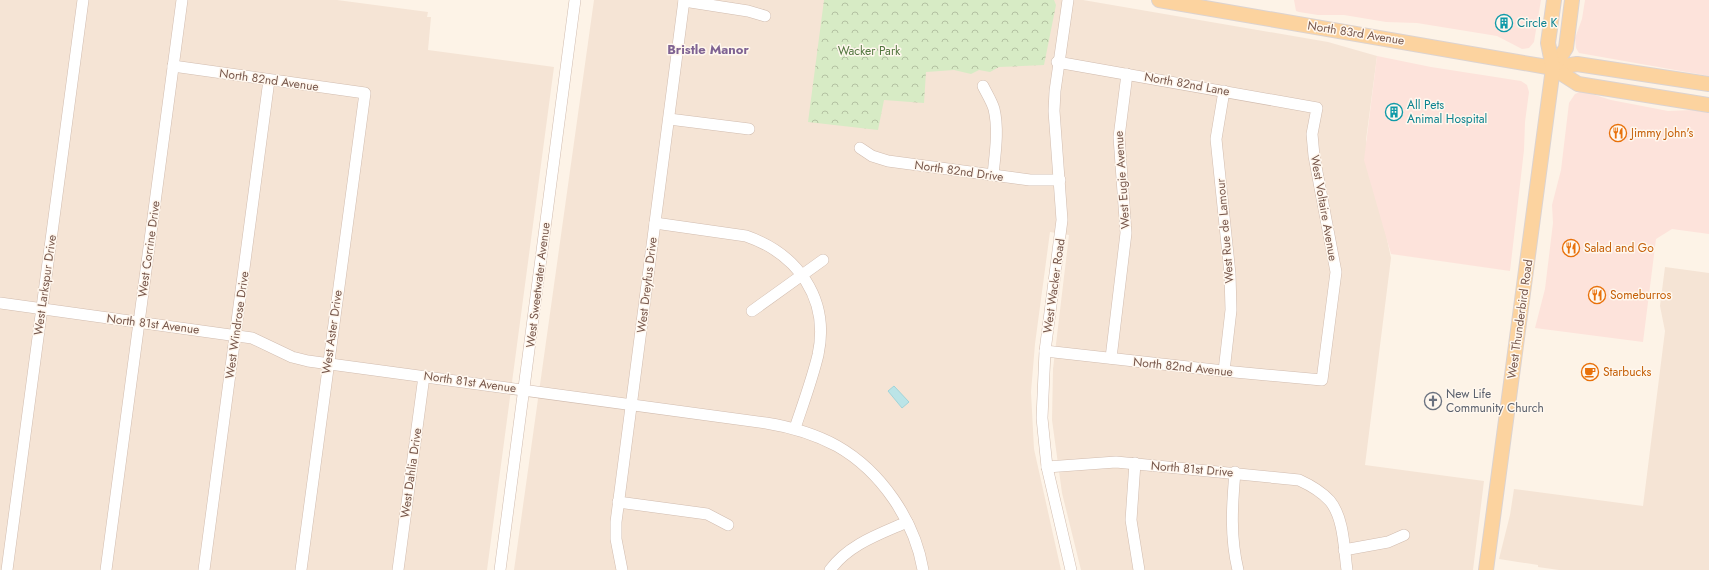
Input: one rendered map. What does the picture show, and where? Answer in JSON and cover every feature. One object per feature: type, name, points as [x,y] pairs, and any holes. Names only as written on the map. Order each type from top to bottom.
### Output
[{"type":"main road","name":"North 83rd Avenue","points":[[1159,0],[1553,68],[1577,64],[1709,84]]},
{"type":"main road","name":"West Thunderbird Road","points":[[1486,570],[1553,68],[1548,43],[1554,0]]},
{"type":"main road","name":"West Thunderbird Road","points":[[1553,68],[1566,48],[1572,0]]},
{"type":"main road","name":"North 83rd Avenue","points":[[1553,68],[1578,84],[1709,105]]},
{"type":"street","name":"West Larkspur Drive","points":[[7,570],[83,0]]},
{"type":"street","name":"West Corrine Drive","points":[[106,570],[182,0]]},
{"type":"street","name":"West Sweetwater Avenue","points":[[500,570],[576,0]]},
{"type":"street","name":"West Wacker Road","points":[[1068,0],[1058,62],[1054,111],[1060,180],[1061,234],[1045,351],[1042,418],[1047,467],[1071,570]]},
{"type":"street","points":[[684,1],[748,11],[765,16]]},
{"type":"street","name":"West Dreyfus Drive","points":[[622,570],[616,539],[618,502],[684,1]]},
{"type":"street","name":"North 82nd Lane","points":[[1058,62],[1317,108]]},
{"type":"street","name":"North 82nd Avenue","points":[[173,66],[365,93]]},
{"type":"street","name":"West Eugie Avenue","points":[[1110,358],[1126,233],[1118,137],[1127,74]]},
{"type":"street","name":"West Windrose Drive","points":[[204,570],[269,80]]},
{"type":"street","points":[[983,86],[995,116],[996,130],[992,175]]},
{"type":"street","name":"West Rue de Lamour","points":[[1224,91],[1216,139],[1230,274],[1231,310],[1224,371]]},
{"type":"street","name":"West Aster Drive","points":[[300,570],[365,93]]},
{"type":"street","name":"West Voltaire Avenue","points":[[1317,108],[1312,134],[1314,156],[1336,272],[1322,380]]},
{"type":"street","points":[[669,119],[748,129]]},
{"type":"street","name":"North 82nd Drive","points":[[860,148],[872,156],[888,161],[1030,180],[1060,180]]},
{"type":"street","points":[[655,223],[746,236],[759,241],[782,255],[803,275],[819,312],[820,340],[818,354],[795,428]]},
{"type":"street","points":[[752,311],[823,260]]},
{"type":"street","name":"North 81st Avenue","points":[[0,303],[252,338],[292,357],[328,364],[766,422],[795,428],[838,447],[865,467],[888,492],[907,522],[920,553],[923,570]]},
{"type":"street","name":"North 82nd Avenue","points":[[1045,351],[1224,371],[1322,380]]},
{"type":"street","name":"West Dahlia Drive","points":[[398,570],[424,376]]},
{"type":"street","name":"North 81st Drive","points":[[1047,467],[1116,462],[1235,472],[1299,480],[1318,489],[1330,501],[1340,522],[1344,550]]},
{"type":"street","points":[[1135,464],[1131,520],[1139,570]]},
{"type":"street","points":[[1235,472],[1231,512],[1233,548],[1238,570]]},
{"type":"street","points":[[618,502],[707,514],[728,525]]},
{"type":"street","points":[[830,570],[837,561],[860,543],[907,522]]},
{"type":"street","points":[[1347,570],[1344,550],[1388,542],[1404,536]]},
{"type":"shaded area","points":[[0,0],[337,0],[428,12],[427,17],[431,17],[428,50],[554,67],[487,570],[0,570]]},
{"type":"shaded area","points":[[594,0],[1083,0],[1328,42],[1377,56],[1366,140],[1391,258],[1365,465],[1484,481],[1473,570],[1081,570],[1062,493],[1052,420],[1053,369],[1069,235],[1050,232],[1035,344],[1031,392],[1034,449],[1061,570],[514,570]]},
{"type":"shaded area","points":[[1294,0],[1541,0],[1534,42],[1529,48],[1522,49],[1497,36],[1417,23],[1386,22],[1344,15],[1318,15],[1299,12],[1296,11]]},
{"type":"shaded area","points":[[1585,0],[1709,0],[1709,76],[1579,53],[1576,48],[1575,38],[1582,19]]},
{"type":"shaded area","points":[[1377,56],[1431,67],[1521,81],[1527,85],[1529,92],[1525,122],[1524,150],[1510,271],[1391,254],[1364,160]]},
{"type":"shaded area","points":[[1582,91],[1611,100],[1668,111],[1693,110],[1709,113],[1709,234],[1672,229],[1656,239],[1643,342],[1535,328],[1545,289],[1553,223],[1552,205],[1561,170],[1569,103],[1575,94]]},
{"type":"shaded area","points":[[1665,267],[1709,273],[1709,570],[1559,570],[1499,559],[1510,515],[1514,489],[1643,506],[1665,331],[1660,306]]},
{"type":"green space","name":"Wacker Park","points":[[824,0],[1054,0],[1056,5],[1044,65],[999,67],[990,72],[979,70],[971,74],[954,70],[926,72],[924,103],[884,100],[878,130],[808,122]]},
{"type":"water","points":[[894,386],[909,402],[902,408],[888,391]]},
{"type":"place","name":"Circle K","points":[[1504,23]]},
{"type":"place","name":"All Pets Animal Hospital","points":[[1394,112]]},
{"type":"place","name":"Jimmy John's","points":[[1618,133]]},
{"type":"place","name":"Salad and Go","points":[[1571,248]]},
{"type":"place","name":"Someburros","points":[[1597,295]]},
{"type":"place","name":"Starbucks","points":[[1590,372]]},
{"type":"place","name":"New Life Community Church","points":[[1433,401]]},
{"type":"district","name":"Bristle Manor","points":[[708,49]]}]
